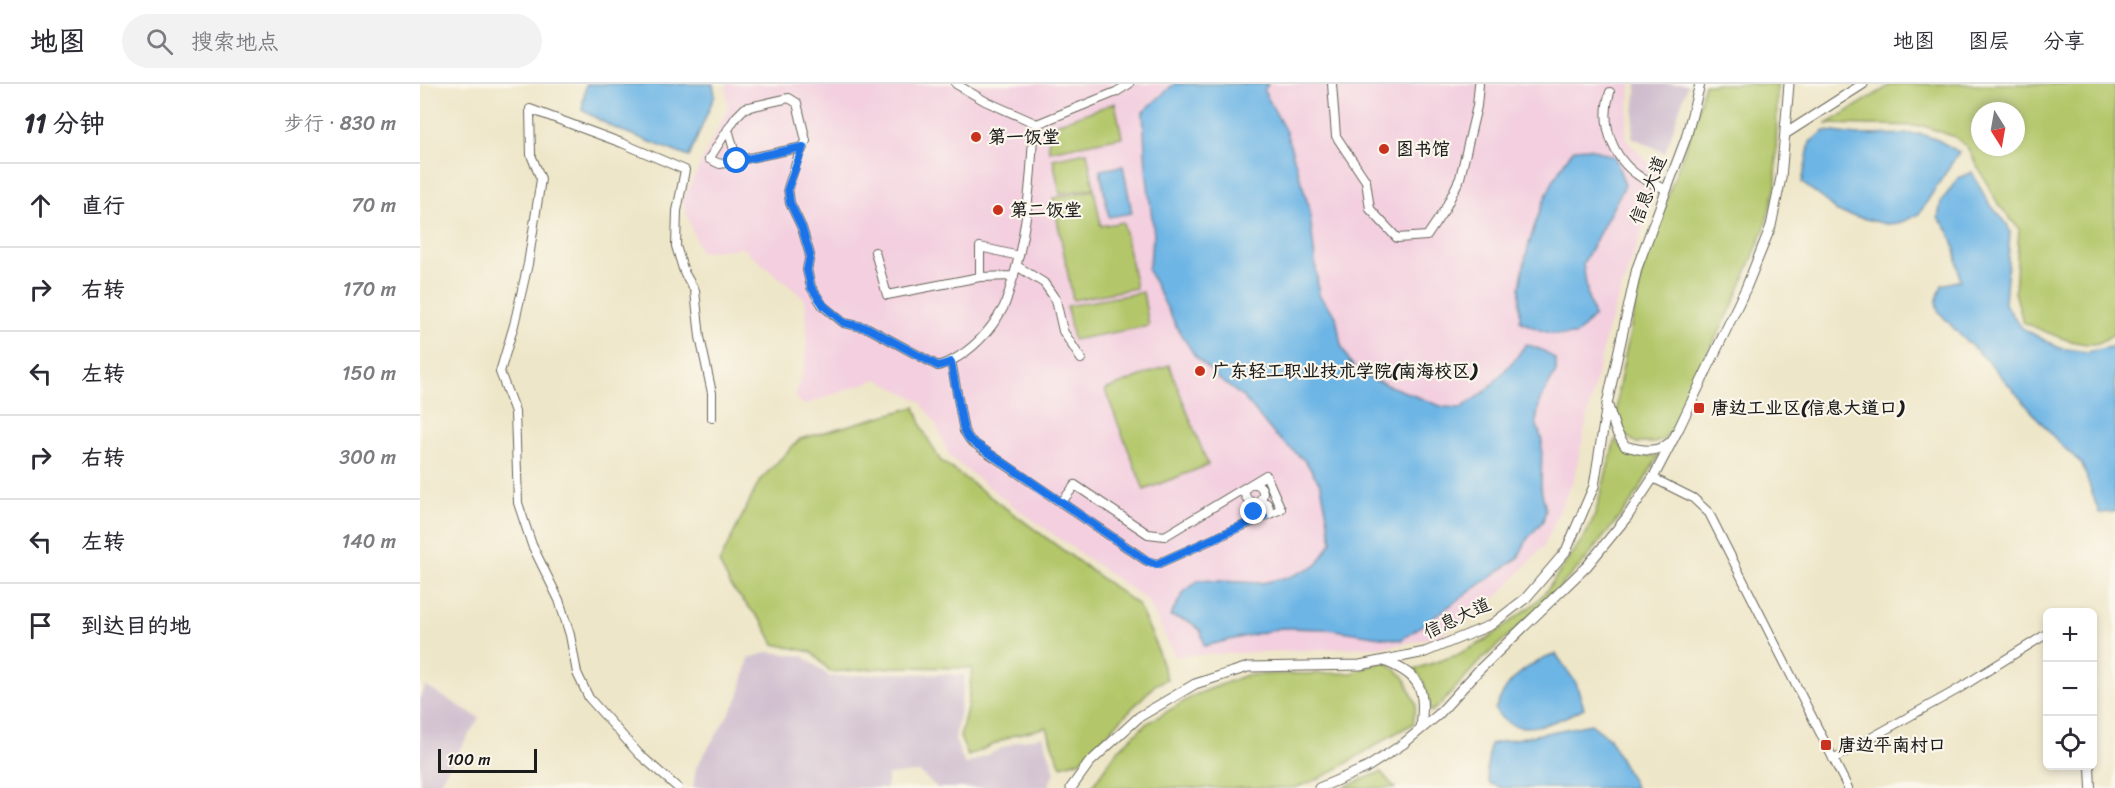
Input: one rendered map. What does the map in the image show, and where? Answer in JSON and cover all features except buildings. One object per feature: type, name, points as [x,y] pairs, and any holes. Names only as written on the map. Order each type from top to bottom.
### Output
[{"type":"main road","name":"信息大道","points":[[1071,788],[1089,763],[1139,717],[1195,684],[1248,667],[1360,665],[1425,652],[1491,625],[1527,598],[1566,551],[1594,486],[1607,404],[1637,268],[1686,138],[1700,84]]},
{"type":"main road","points":[[1319,788],[1366,768],[1403,744],[1438,715],[1479,670],[1587,566],[1627,517],[1653,478],[1673,439],[1746,288],[1771,226],[1781,178],[1789,84]]},
{"type":"main road","points":[[1785,134],[1863,84]]},
{"type":"main road","points":[[1607,404],[1616,431],[1625,446],[1643,450],[1662,449],[1673,439]]},
{"type":"main road","points":[[1383,660],[1414,677],[1424,702],[1421,729]]},
{"type":"street","points":[[956,84],[985,101],[1037,124],[1116,92],[1129,84]]},
{"type":"street","points":[[1332,84],[1336,136],[1366,181],[1370,209],[1397,238],[1427,236],[1445,209],[1460,178],[1478,106],[1479,84]]},
{"type":"street","points":[[1610,92],[1606,105],[1609,135],[1617,155],[1638,176],[1665,189]]},
{"type":"street","points":[[803,147],[720,164],[709,159],[745,108],[789,98],[797,103],[806,141],[788,188],[790,203],[802,228],[810,255],[807,270],[811,287],[824,306],[844,323],[868,328],[938,366],[951,362],[964,354],[1003,309],[1019,256],[1028,199],[1033,134],[1037,124]]},
{"type":"street","points":[[678,788],[639,754],[589,698],[577,673],[570,635],[560,600],[532,545],[518,502],[515,412],[500,372],[528,264],[541,179],[531,155],[530,109],[622,142],[686,170],[677,211],[676,246],[684,272],[695,291],[700,337],[712,393],[712,418]]},
{"type":"street","points":[[728,129],[737,161]]},
{"type":"street","points":[[980,277],[980,247],[1019,256]]},
{"type":"street","points":[[875,252],[887,295],[980,277],[1014,276]]},
{"type":"street","points":[[1017,266],[1044,283],[1056,300],[1063,332],[1081,359]]},
{"type":"street","points":[[951,362],[964,431],[970,440],[1061,503],[1147,561],[1157,564],[1281,508],[1266,475],[1165,536],[1148,534],[1075,485],[1061,503]]},
{"type":"street","points":[[1653,478],[1693,498],[1709,513],[1848,788]]},
{"type":"street","points":[[1250,485],[1259,486],[1263,491],[1262,497],[1254,505],[1254,512],[1257,516],[1264,516]]},
{"type":"street","points":[[1250,485],[1246,489],[1245,497],[1249,501],[1258,501]]},
{"type":"street","points":[[1833,759],[1955,691],[2043,636]]},
{"type":"street","points":[[2090,770],[2091,788]]},
{"type":"shaded area","name":"广东轻工职业技术学院(南海校区)","points":[[726,84],[1631,84],[1625,138],[1661,176],[1606,334],[1574,478],[1544,546],[1497,597],[1439,636],[1392,646],[1175,656],[1148,601],[1012,505],[949,456],[937,426],[920,401],[877,379],[804,405],[795,397],[805,364],[807,328],[805,299],[743,248],[700,252],[682,201],[728,108]]},
{"type":"shaded area","points":[[1637,84],[1688,84],[1665,153],[1632,137]]},
{"type":"shaded area","points":[[769,652],[803,656],[830,677],[895,673],[965,675],[955,740],[965,765],[1016,742],[1043,736],[1055,772],[1047,788],[938,788],[919,772],[888,775],[886,788],[693,788],[696,768],[739,697],[749,658]]},
{"type":"shaded area","points":[[426,686],[479,718],[436,788],[420,788],[420,696]]},
{"type":"green space","points":[[1704,84],[1777,84],[1776,186],[1764,230],[1733,305],[1701,366],[1674,427],[1663,440],[1654,443],[1636,443],[1623,434],[1617,418],[1618,391],[1645,257],[1698,111]]},
{"type":"green space","points":[[1892,84],[2115,84],[2115,333],[2098,343],[2081,343],[2023,322],[2015,292],[2019,229],[1998,204],[1972,156],[2025,156],[2025,102],[1971,102],[1971,154],[1967,147],[1955,137],[1924,126],[1827,124]]},
{"type":"green space","points":[[1115,103],[1122,137],[1049,151],[1050,132],[1058,123]]},
{"type":"green space","points":[[1087,152],[1094,188],[1060,194],[1053,159]]},
{"type":"green space","points":[[1094,190],[1101,226],[1123,222],[1136,288],[1073,300],[1053,198]]},
{"type":"green space","points":[[1143,292],[1149,326],[1073,340],[1067,306]]},
{"type":"green space","points":[[1169,365],[1208,465],[1144,490],[1105,390]]},
{"type":"green space","points":[[915,407],[923,430],[940,460],[1138,605],[1153,637],[1167,679],[1155,685],[1081,760],[1061,766],[1047,727],[1014,735],[968,756],[960,737],[968,704],[972,668],[896,667],[831,672],[811,652],[774,644],[763,623],[732,588],[719,563],[760,480],[800,439]]},
{"type":"green space","points":[[1615,440],[1624,449],[1635,454],[1659,455],[1633,500],[1582,564],[1539,608],[1476,665],[1431,712],[1424,683],[1415,669],[1457,655],[1486,640],[1535,603],[1547,590],[1586,534],[1595,515]]},
{"type":"green space","points":[[1385,661],[1404,677],[1416,704],[1413,724],[1310,782],[1294,788],[1091,788],[1117,751],[1146,724],[1195,695],[1246,675],[1352,673]]},
{"type":"green space","points":[[1381,772],[1395,788],[1342,788]]},
{"type":"water","points":[[586,84],[713,84],[715,95],[689,157],[612,127],[582,110]]},
{"type":"water","points":[[1174,84],[1268,84],[1264,91],[1286,132],[1309,207],[1319,295],[1336,316],[1341,345],[1350,362],[1362,375],[1443,407],[1461,408],[1487,390],[1526,344],[1544,351],[1556,360],[1556,372],[1540,400],[1536,422],[1542,440],[1541,489],[1546,510],[1543,521],[1528,538],[1518,558],[1401,640],[1328,629],[1281,628],[1204,646],[1201,631],[1190,622],[1170,616],[1184,592],[1199,580],[1262,583],[1292,576],[1317,565],[1332,541],[1321,485],[1306,462],[1274,434],[1244,398],[1219,379],[1195,356],[1176,326],[1148,270],[1154,234],[1146,169],[1143,112]]},
{"type":"water","points":[[1825,131],[1857,135],[1921,134],[1938,140],[1959,152],[1919,214],[1900,223],[1886,224],[1837,212],[1802,183],[1810,142]]},
{"type":"water","points":[[1589,148],[1615,157],[1625,185],[1583,264],[1588,297],[1594,316],[1576,335],[1553,334],[1520,321],[1523,271],[1532,233],[1555,179],[1574,149]]},
{"type":"water","points":[[1123,166],[1132,213],[1109,217],[1100,170]]},
{"type":"water","points":[[1972,172],[1988,202],[2007,224],[2010,232],[2005,304],[2022,328],[2059,348],[2087,352],[2115,346],[2115,512],[2099,513],[2082,464],[2058,442],[1988,361],[1938,311],[1936,302],[1942,285],[1960,280],[1952,239],[1938,218],[1941,202],[1958,178]]},
{"type":"water","points":[[1556,654],[1576,683],[1584,708],[1550,723],[1537,726],[1513,725],[1503,719],[1495,709],[1512,681],[1527,668]]},
{"type":"water","points":[[1591,724],[1609,738],[1636,788],[1503,788],[1489,783],[1487,770],[1490,744]]},
{"type":"place","name":"第一饭堂","points":[[976,137]]},
{"type":"place","name":"图书馆","points":[[1384,149]]},
{"type":"place","name":"第二饭堂","points":[[998,210]]},
{"type":"place","name":"广东轻工职业技术学院(南海校区)","points":[[1200,371]]},
{"type":"place","name":"唐边工业区(信息大道口)","points":[[1699,408]]},
{"type":"place","name":"唐边平南村口","points":[[1826,745]]},
{"type":"route","points":[[737,161],[803,147],[788,188],[790,203],[802,228],[810,255],[807,270],[811,287],[824,306],[844,323],[868,328],[938,366],[951,362],[964,431],[970,440],[1147,561],[1157,564],[1264,516],[1257,516],[1254,512]]}]
